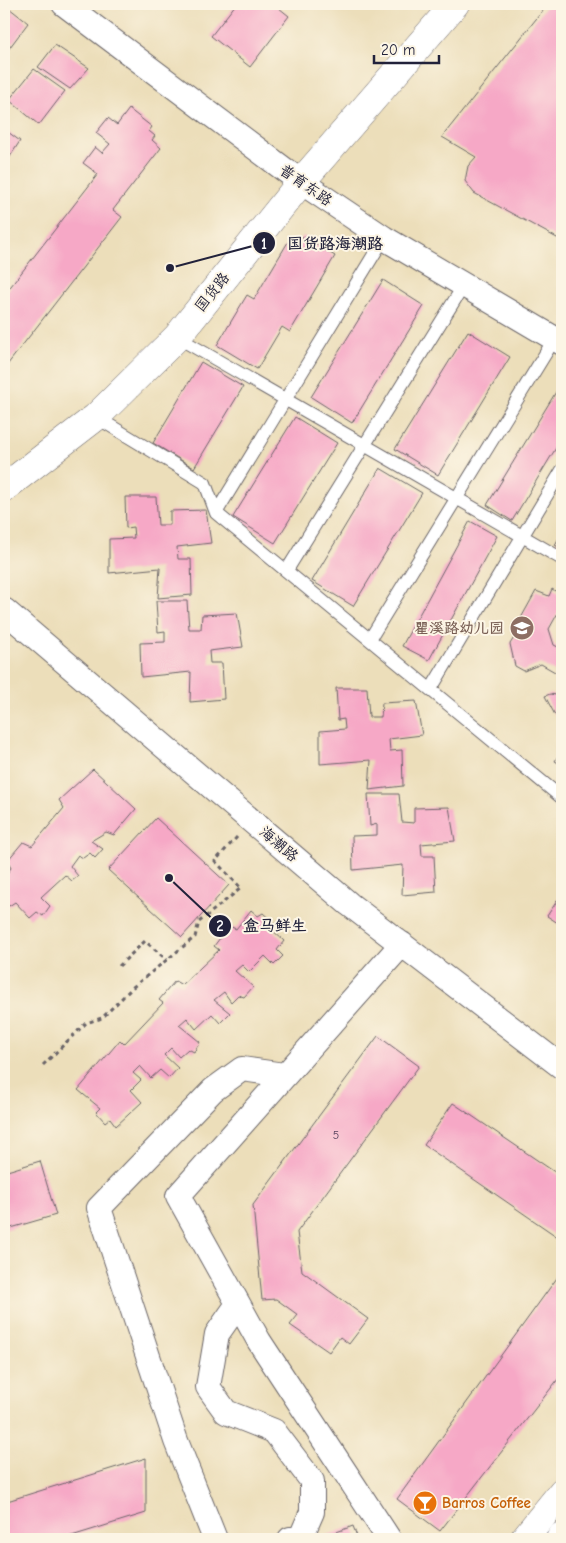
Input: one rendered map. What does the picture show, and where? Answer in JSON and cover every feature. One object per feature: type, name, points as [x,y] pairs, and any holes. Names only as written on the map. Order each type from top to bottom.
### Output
[{"type":"main road","name":"国货路","points":[[4,488],[96,417],[176,337],[301,182],[456,4]]},
{"type":"main road","points":[[524,1539],[562,1492]]},
{"type":"street","name":"普育东路","points":[[64,4],[301,182],[384,238],[558,341]]},
{"type":"street","name":"海潮路","points":[[4,610],[349,904],[562,1067]]},
{"type":"street","points":[[389,1539],[259,1342],[178,1196],[402,944]]},
{"type":"street","points":[[215,1539],[176,1441],[99,1208],[213,1090],[242,1069],[284,1075]]},
{"type":"street","points":[[238,1304],[217,1334],[208,1387],[226,1412],[274,1431],[312,1481],[312,1512],[301,1537],[290,1539]]},
{"type":"lane","points":[[216,513],[384,238]]},
{"type":"lane","points":[[287,570],[464,285]]},
{"type":"lane","points":[[176,337],[562,559]]},
{"type":"lane","points":[[370,639],[456,498],[558,341]]},
{"type":"lane","points":[[96,417],[205,483],[216,513],[562,798]]},
{"type":"lane","points":[[431,689],[562,470]]},
{"type":"path","points":[[43,1065],[86,1023],[102,1018],[133,988],[195,937],[199,922],[240,888],[215,862],[251,820]]},
{"type":"path","points":[[119,966],[145,941],[167,960]]},
{"type":"building","points":[[4,4],[28,23],[4,55]]},
{"type":"building","points":[[236,4],[274,4],[289,16],[250,67],[211,36]]},
{"type":"building","points":[[548,4],[562,4],[562,236],[557,238],[474,193],[465,181],[468,166],[476,157],[442,137]]},
{"type":"building","points":[[55,45],[89,68],[70,89],[38,67]]},
{"type":"building","points":[[34,69],[65,91],[39,125],[9,100]]},
{"type":"building","points":[[129,109],[152,127],[149,131],[155,136],[152,140],[161,148],[113,210],[122,217],[4,369],[4,295],[98,174],[83,163],[95,147],[102,153],[110,144],[96,133],[108,118],[117,125]]},
{"type":"building","points":[[4,129],[20,141],[4,166]]},
{"type":"building","points":[[303,236],[335,256],[290,332],[282,327],[257,369],[217,345],[247,295],[254,299],[288,242],[296,247]]},
{"type":"building","points":[[383,280],[424,306],[352,423],[311,397]]},
{"type":"building","points":[[468,331],[510,357],[438,475],[395,449]]},
{"type":"building","points":[[201,362],[243,387],[194,468],[153,443]]},
{"type":"building","points":[[562,382],[562,438],[512,521],[487,505]]},
{"type":"building","points":[[295,417],[337,443],[275,543],[233,517]]},
{"type":"building","points":[[380,468],[422,493],[353,606],[312,581]]},
{"type":"building","points":[[125,497],[156,497],[158,525],[170,525],[170,511],[206,510],[211,543],[177,547],[178,559],[191,559],[192,595],[158,598],[160,568],[109,573],[109,539],[134,538],[133,527],[126,528]]},
{"type":"building","points":[[470,521],[497,536],[429,660],[402,646]]},
{"type":"building","points":[[562,532],[562,549],[555,545]]},
{"type":"building","points":[[552,589],[562,595],[562,614],[559,611],[549,629],[554,645],[562,649],[562,676],[541,664],[524,671],[515,666],[510,644],[519,630],[516,627],[536,591],[549,596]]},
{"type":"building","points":[[156,601],[187,601],[189,629],[201,629],[202,615],[237,613],[243,647],[209,651],[210,663],[222,663],[224,699],[190,702],[191,672],[141,677],[140,643],[165,642],[165,631],[158,632]]},
{"type":"building","points":[[336,688],[367,688],[369,717],[381,717],[382,703],[416,701],[422,735],[389,739],[390,751],[402,750],[403,786],[369,790],[371,760],[320,764],[320,731],[345,729],[344,719],[338,720]]},
{"type":"building","points":[[550,694],[562,696],[562,719],[555,715],[545,696]]},
{"type":"building","points":[[562,749],[562,765],[555,761]]},
{"type":"building","points":[[93,769],[136,809],[114,835],[106,832],[91,841],[103,849],[95,858],[90,853],[83,858],[78,855],[70,866],[78,876],[72,881],[65,875],[41,897],[50,906],[43,916],[37,912],[30,918],[15,902],[9,906],[4,901],[4,877],[11,868],[7,861],[23,842],[32,846],[64,808],[59,800]]},
{"type":"building","points":[[368,794],[399,794],[402,822],[414,823],[414,808],[449,807],[455,841],[421,844],[422,856],[434,856],[436,892],[402,895],[403,865],[353,870],[352,836],[377,835],[377,824],[370,826]]},
{"type":"building","points":[[156,818],[229,885],[182,937],[108,870]]},
{"type":"building","points":[[559,898],[562,900],[562,941],[559,934],[561,925],[547,916]]},
{"type":"building","points":[[251,910],[258,916],[263,913],[274,923],[270,928],[284,941],[277,950],[283,956],[274,965],[265,956],[249,972],[242,965],[235,971],[253,987],[244,997],[238,995],[231,1002],[224,992],[214,1000],[230,1013],[220,1023],[212,1014],[196,1029],[187,1018],[179,1025],[200,1042],[194,1052],[188,1049],[179,1057],[171,1048],[164,1055],[178,1068],[169,1078],[160,1070],[151,1078],[140,1066],[133,1073],[141,1080],[131,1090],[142,1102],[116,1126],[110,1118],[105,1122],[96,1112],[100,1108],[78,1090],[120,1040],[124,1044],[163,1003],[159,1000],[175,981],[182,985],[219,950],[214,946],[229,926],[236,929]]},
{"type":"building","points":[[378,1036],[419,1066],[297,1232],[302,1271],[368,1319],[349,1344],[340,1337],[329,1352],[290,1325],[298,1315],[276,1299],[262,1300],[253,1205]]},
{"type":"building","points":[[453,1103],[562,1177],[562,1240],[424,1145]]},
{"type":"building","points":[[40,1161],[56,1215],[4,1230],[4,1172]]},
{"type":"building","points":[[562,1271],[562,1374],[440,1531],[397,1499]]},
{"type":"building","points":[[146,1458],[146,1513],[62,1539],[4,1539],[4,1502]]},
{"type":"building","points":[[353,1526],[358,1539],[317,1539]]},
{"type":"place","name":"国货路海潮路","points":[[170,268]]},
{"type":"place","name":"瞿溪路幼儿园","points":[[522,628]]},
{"type":"place","name":"盒马鲜生","points":[[169,878]]},
{"type":"place","name":"Barros Coffee","points":[[425,1503]]}]
